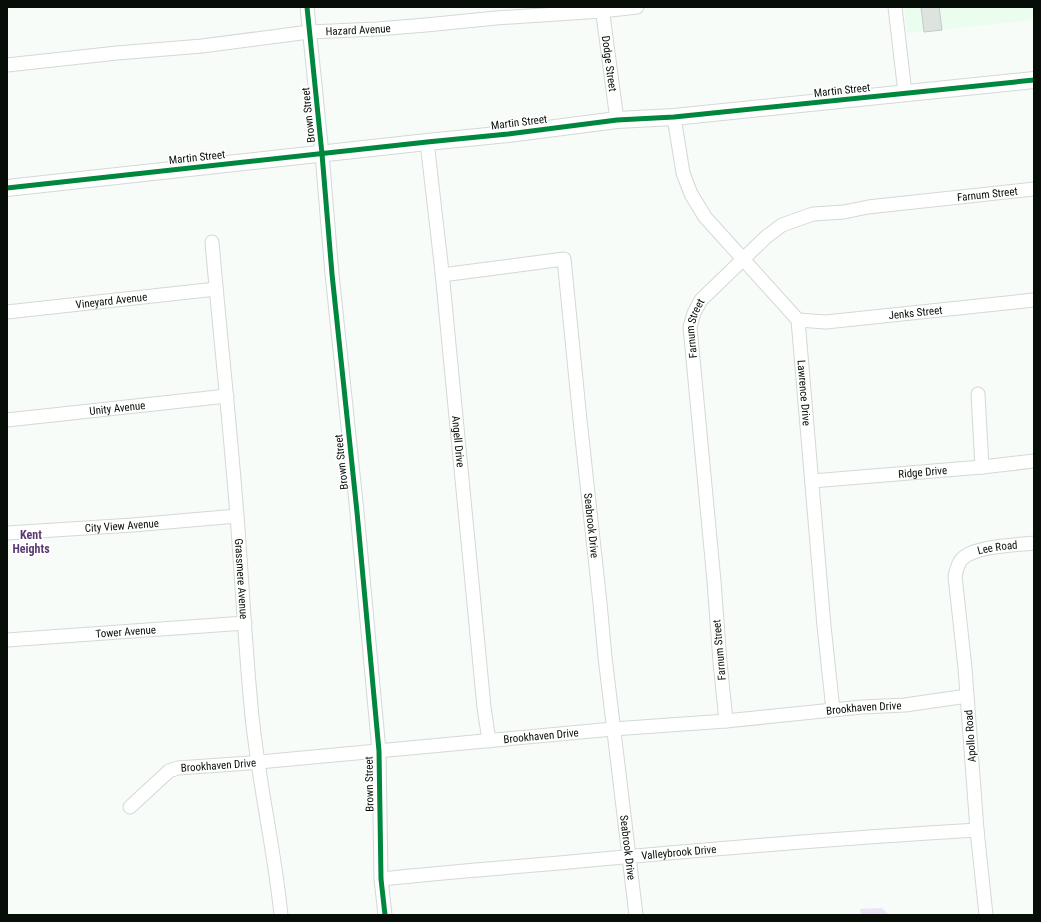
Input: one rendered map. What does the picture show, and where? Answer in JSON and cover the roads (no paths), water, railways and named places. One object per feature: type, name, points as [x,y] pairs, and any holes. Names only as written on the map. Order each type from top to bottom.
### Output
[{"type":"street","name":"Brown Street","points":[[307,7],[379,751],[381,879],[384,915]]},
{"type":"street","name":"Hazard Avenue","points":[[7,65],[117,53],[202,46],[309,32],[377,29],[637,7]]},
{"type":"street","points":[[895,7],[906,93]]},
{"type":"street","name":"Dodge Street","points":[[602,9],[617,120]]},
{"type":"street","name":"Martin Street","points":[[7,188],[508,134],[617,120],[674,117],[1034,80]]},
{"type":"street","points":[[674,117],[683,173],[691,194],[705,217],[798,320]]},
{"type":"street","name":"Angell Drive","points":[[427,142],[442,275],[484,707],[489,741]]},
{"type":"street","name":"Farnum Street","points":[[726,721],[690,328],[694,313],[701,300],[744,260],[766,237],[782,225],[813,214],[844,212],[1034,189]]},
{"type":"street","name":"Grassmere Avenue","points":[[212,242],[227,396],[251,707],[281,915]]},
{"type":"street","name":"Seabrook Drive","points":[[442,275],[564,259],[579,412],[600,596],[605,657],[636,915]]},
{"type":"street","name":"Vineyard Avenue","points":[[7,312],[216,289]]},
{"type":"street","name":"Jenks Street","points":[[798,320],[826,322],[1034,300]]},
{"type":"street","name":"Lawrence Drive","points":[[798,320],[824,626],[833,710]]},
{"type":"street","points":[[978,394],[982,466]]},
{"type":"street","name":"Unity Avenue","points":[[7,420],[227,396]]},
{"type":"street","name":"Ridge Drive","points":[[812,481],[1034,461]]},
{"type":"street","name":"City View Avenue","points":[[7,533],[133,525],[237,516]]},
{"type":"street","name":"Lee Road","points":[[962,559],[985,549],[1034,543]]},
{"type":"street","name":"Apollo Road","points":[[962,559],[958,564],[955,576],[965,668],[977,830],[986,915]]},
{"type":"street","name":"Tower Avenue","points":[[7,640],[245,623]]},
{"type":"street","name":"Brookhaven Drive","points":[[130,807],[169,771],[178,768],[613,729],[726,721],[905,704],[967,696]]},
{"type":"street","name":"Valleybrook Drive","points":[[381,879],[628,856],[890,835],[977,830]]},
{"type":"district","name":"Kent Heights","points":[[31,542]]}]
